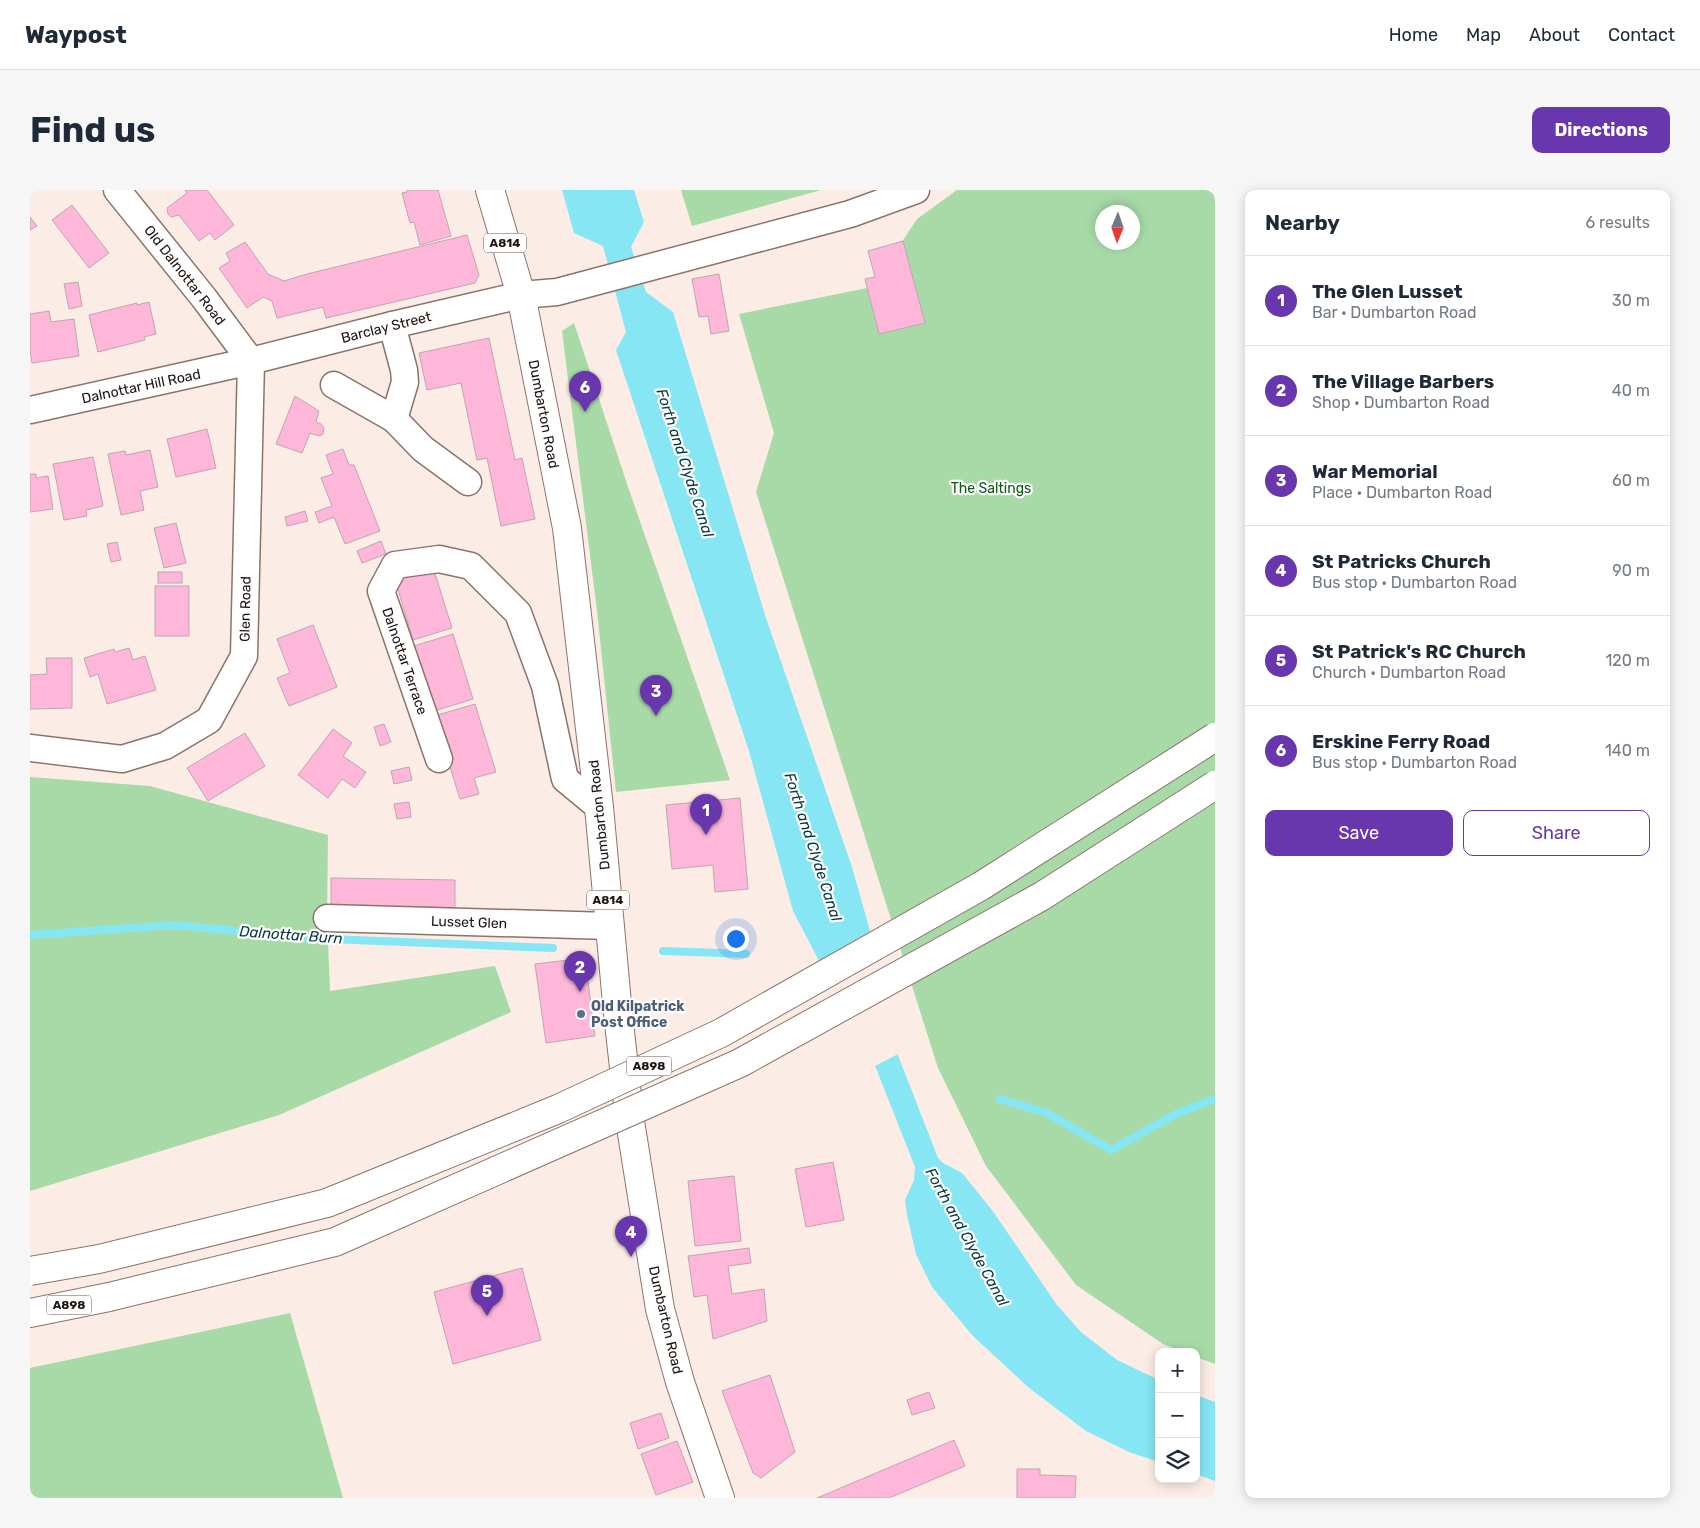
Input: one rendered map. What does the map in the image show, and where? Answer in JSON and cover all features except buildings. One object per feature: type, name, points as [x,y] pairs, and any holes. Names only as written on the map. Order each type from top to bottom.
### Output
[{"type":"main road","name":"Dumbarton Road","points":[[490,190],[521,295],[567,528],[600,807],[630,1122],[660,1309],[680,1382],[720,1498]]},
{"type":"main road","name":"A898","points":[[30,1272],[98,1259],[327,1203],[558,1109],[721,1033],[981,886],[1215,737]]},
{"type":"main road","name":"A898","points":[[30,1313],[109,1297],[335,1242],[740,1063],[1042,896],[1215,785]]},
{"type":"street","name":"Old Dalnottar Road","points":[[117,190],[204,298],[251,361]]},
{"type":"street","name":"Barclay Street","points":[[251,361],[521,295],[562,291],[850,214],[916,190]]},
{"type":"street","points":[[392,325],[404,370],[405,382],[394,419]]},
{"type":"street","name":"Dalnottar Hill Road","points":[[30,410],[251,361]]},
{"type":"street","name":"Glen Road","points":[[30,748],[122,759],[164,746],[209,720],[244,656],[251,361]]},
{"type":"street","points":[[334,384],[394,419],[423,449],[468,482]]},
{"type":"street","name":"Dalnottar Terrace","points":[[439,759],[381,591],[395,565],[439,559],[471,566],[518,614],[545,686],[564,779],[600,807]]},
{"type":"street","name":"Lusset Glen","points":[[327,918],[610,926]]},
{"type":"green space","points":[[681,190],[821,190],[692,226]]},
{"type":"green space","name":"The Saltings","points":[[957,190],[1215,190],[1215,1364],[1200,1358],[1200,1348],[1173,1348],[1163,1344],[1076,1285],[986,1166],[938,1068],[756,492],[774,433],[739,314],[872,287],[917,219]]},
{"type":"green space","points":[[574,323],[628,487],[730,780],[616,792],[597,611],[562,331]]},
{"type":"green space","points":[[30,777],[150,786],[328,835],[327,918],[330,991],[495,966],[511,1012],[279,1115],[30,1191]]},
{"type":"green space","points":[[290,1313],[343,1498],[30,1498],[30,1368]]},
{"type":"water","name":"Forth and Clyde Canal","points":[[562,190],[634,190],[644,222],[631,247],[646,292],[673,312],[766,618],[852,867],[887,991],[883,1017],[938,1158],[943,1163],[962,1173],[992,1210],[1057,1305],[1081,1332],[1117,1360],[1155,1378],[1155,1461],[1129,1452],[1086,1431],[1028,1387],[973,1336],[932,1287],[916,1254],[905,1200],[914,1180],[915,1167],[861,1030],[849,1018],[793,911],[749,751],[616,350],[626,332],[603,246],[574,233]]},
{"type":"water","points":[[1200,1396],[1215,1402],[1215,1481],[1200,1475]]},
{"type":"pier","points":[[874,935],[890,990],[886,1016],[900,1053],[873,1067],[859,1031],[846,1019],[817,963]]},
{"type":"waterway","name":"Dalnottar Burn","points":[[30,935],[175,925],[304,938],[553,948]]},
{"type":"waterway","name":"Dalnottar Burn","points":[[663,951],[746,954]]},
{"type":"waterway","name":"Dalnottar Burn","points":[[1000,1099],[1047,1113],[1111,1150],[1178,1113],[1215,1099]]},
{"type":"place","name":"Erskine Ferry Road","points":[[585,412]]},
{"type":"place","name":"War Memorial","points":[[656,716]]},
{"type":"place","name":"The Glen Lusset","points":[[706,835]]},
{"type":"place","name":"The Village Barbers","points":[[580,992]]},
{"type":"place","name":"Old Kilpatrick Post Office","points":[[581,1014]]},
{"type":"place","name":"St Patricks Church","points":[[631,1257]]},
{"type":"place","name":"St Patrick's RC Church","points":[[487,1316]]}]
